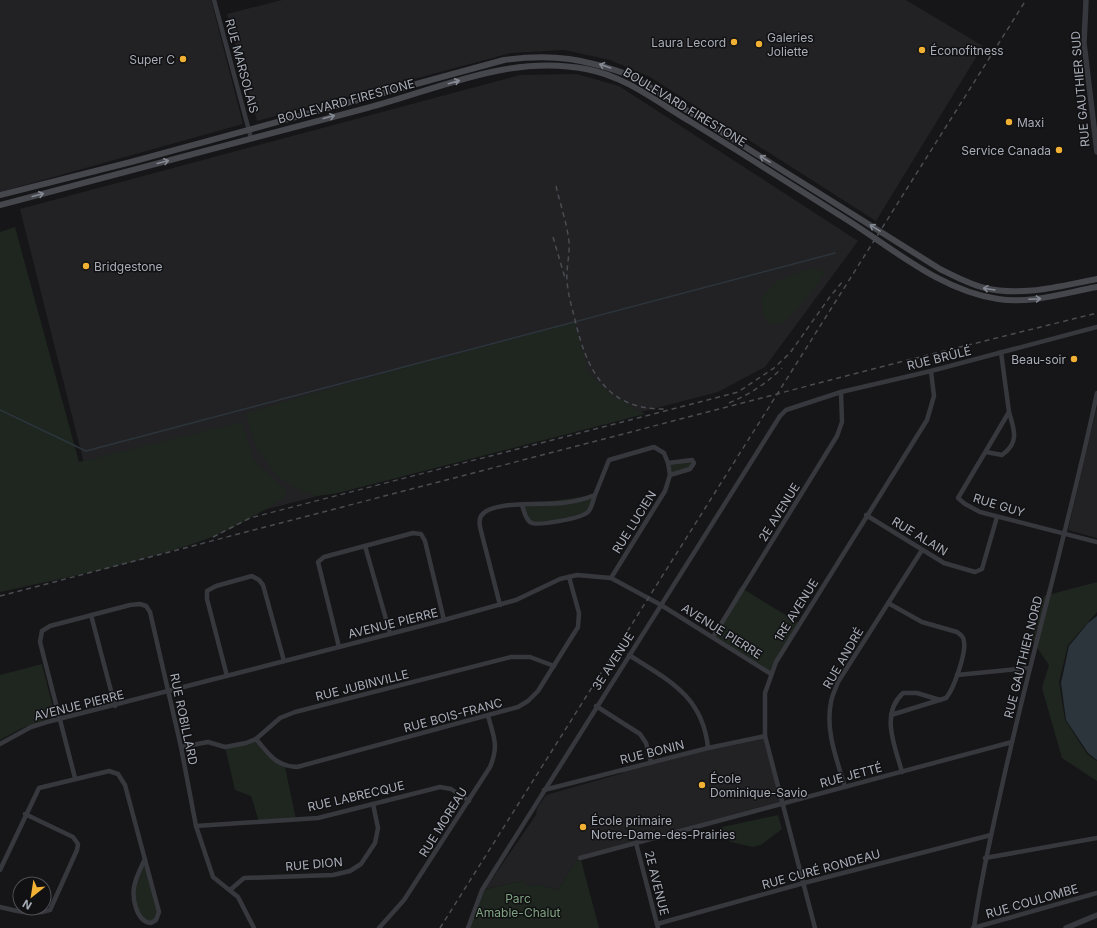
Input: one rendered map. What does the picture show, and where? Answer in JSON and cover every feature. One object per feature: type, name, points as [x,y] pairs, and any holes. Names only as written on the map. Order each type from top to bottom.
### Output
[{"type":"main road","name":"BOULEVARD FIRESTONE","points":[[0,195],[249,130],[504,60],[529,57],[557,58],[594,63],[632,76],[940,269],[962,281],[985,288],[1035,291],[1097,279]]},
{"type":"main road","name":"BOULEVARD FIRESTONE","points":[[0,205],[386,103],[501,69],[534,65],[586,69],[630,84],[932,274],[958,288],[978,295],[1009,300],[1047,298],[1097,287]]},
{"type":"main road","points":[[1065,294],[1097,292]]},
{"type":"street","name":"RUE MARSOLAIS","points":[[214,0],[251,138]]},
{"type":"street","name":"RUE GAUTHIER SUD","points":[[1086,0],[1084,43],[1097,152]]},
{"type":"street","name":"RUE BRÛLÉ","points":[[786,410],[841,392],[931,371],[1097,326]]},
{"type":"street","points":[[986,452],[1002,455],[1011,449],[1014,438],[1001,352]]},
{"type":"street","name":"1RE AVENUE","points":[[815,928],[765,736],[765,693],[776,662],[866,515],[927,420],[934,396],[931,371]]},
{"type":"street","name":"2E AVENUE","points":[[713,637],[837,436],[842,422],[841,392]]},
{"type":"street","name":"RUE GAUTHIER NORD","points":[[974,928],[985,858],[1029,668],[1065,533],[1097,393]]},
{"type":"street","name":"3E AVENUE","points":[[468,928],[482,890],[596,706],[780,416],[786,410]]},
{"type":"street","name":"RUE GUY","points":[[1009,412],[958,498],[965,504],[980,512],[1097,542]]},
{"type":"street","points":[[522,505],[526,518],[530,522],[540,524],[584,515],[591,508],[607,464],[613,458],[654,447],[664,453],[668,463],[689,459],[694,463],[690,469],[670,475]]},
{"type":"street","name":"RUE LUCIEN","points":[[611,578],[669,484],[670,475],[668,463]]},
{"type":"street","points":[[500,605],[479,523],[481,516],[489,510],[508,505],[563,503],[595,495]]},
{"type":"street","name":"RUE ALAIN","points":[[866,515],[944,563],[975,572],[982,569],[997,517]]},
{"type":"street","points":[[339,647],[318,562],[324,557],[413,533],[421,534],[425,541],[444,620]]},
{"type":"street","points":[[365,546],[390,634]]},
{"type":"street","name":"RUE ANDRÉ","points":[[845,787],[833,748],[829,720],[831,701],[838,682],[922,550]]},
{"type":"street","name":"AVENUE PIERRE","points":[[0,744],[31,728],[60,719],[115,706],[500,605],[526,596],[551,583],[569,577],[585,575],[611,578],[660,605],[771,674]]},
{"type":"street","points":[[227,676],[207,599],[208,591],[216,586],[252,576],[259,580],[263,585],[284,661]]},
{"type":"street","name":"RUE BOIS-FRANC","points":[[256,739],[274,760],[285,767],[297,767],[518,707],[528,701],[538,691],[574,635],[580,621],[569,577]]},
{"type":"street","points":[[888,602],[922,622],[957,632],[962,636],[964,642],[957,675],[951,693],[946,698],[891,716]]},
{"type":"street","name":"RUE ROBILLARD","points":[[60,719],[40,642],[42,631],[50,626],[130,605],[140,604],[146,606],[150,612],[181,747],[196,826],[213,877],[238,897],[254,928]]},
{"type":"street","points":[[91,615],[115,706]]},
{"type":"street","points":[[629,655],[684,692],[695,705],[707,737],[708,748]]},
{"type":"street","name":"RUE JUBINVILLE","points":[[181,747],[208,742],[225,746],[238,746],[256,739],[280,718],[295,712],[511,657],[530,657],[554,666]]},
{"type":"street","points":[[957,675],[1029,668]]},
{"type":"street","points":[[902,772],[891,729],[891,716],[897,699],[903,693],[917,693],[940,700]]},
{"type":"street","points":[[596,706],[640,734],[646,743],[652,762]]},
{"type":"street","name":"RUE MOREAU","points":[[379,928],[404,900],[490,767],[495,754],[496,741],[488,716]]},
{"type":"street","points":[[60,719],[76,778]]},
{"type":"street","name":"RUE BONIN","points":[[544,790],[708,748],[765,736]]},
{"type":"street","name":"RUE JETTÉ","points":[[580,858],[1012,742]]},
{"type":"street","points":[[0,870],[25,814],[39,788],[109,771],[118,774],[125,785],[159,912],[156,920],[151,923],[145,923],[140,919],[134,892],[134,883],[144,859]]},
{"type":"street","name":"RUE LABRECQUE","points":[[196,826],[318,818],[440,787],[451,789],[469,800]]},
{"type":"street","name":"RUE DION","points":[[230,890],[244,878],[333,875],[350,871],[361,864],[375,843],[378,828],[373,804]]},
{"type":"street","points":[[0,908],[23,912],[44,912],[50,910],[77,850],[78,844],[73,837],[25,814]]},
{"type":"street","name":"RUE CURÉ RONDEAU","points":[[657,926],[804,883],[991,835]]},
{"type":"street","points":[[985,858],[1097,838]]},
{"type":"street","name":"2E AVENUE","points":[[636,843],[657,926]]},
{"type":"street","name":"RUE COULOMBE","points":[[974,928],[1097,893]]},
{"type":"street","points":[[1066,928],[1097,915]]},
{"type":"shaded area","points":[[0,0],[211,0],[243,124],[0,192]]},
{"type":"shaded area","points":[[282,0],[906,0],[983,46],[876,221],[650,77],[610,60],[564,50],[511,53],[257,121],[227,14]]},
{"type":"shaded area","points":[[577,74],[619,86],[858,241],[765,367],[718,392],[106,551],[20,209],[520,75]]},
{"type":"shaded area","points":[[1097,407],[1097,538],[1068,530]]},
{"type":"shaded area","points":[[1097,616],[1097,760],[1088,753],[1066,720],[1061,683],[1069,646],[1088,623]]},
{"type":"shaded area","points":[[765,736],[783,804],[576,861],[558,890],[540,885],[531,886],[521,881],[485,889],[536,815],[537,808],[546,795],[623,773],[622,770]]},
{"type":"green space","points":[[15,227],[79,462],[241,422],[254,461],[285,489],[286,495],[281,500],[249,519],[217,535],[191,545],[110,568],[0,592],[0,232]]},
{"type":"green space","points":[[816,268],[826,272],[805,300],[783,323],[770,324],[763,315],[762,297],[777,281],[799,272]]},
{"type":"green space","points":[[574,323],[589,373],[613,396],[645,414],[338,493],[316,496],[299,490],[277,476],[256,448],[246,413],[356,381]]},
{"type":"green space","points":[[692,460],[693,467],[670,475],[668,463]]},
{"type":"green space","points":[[595,495],[588,512],[539,524],[529,521],[522,505]]},
{"type":"green space","points":[[1097,582],[1097,612],[1068,645],[1059,682],[1065,720],[1087,754],[1097,761],[1097,781],[1062,758],[1042,688],[1049,665],[1032,640],[1044,596]]},
{"type":"green space","points":[[740,587],[800,624],[771,674],[713,637]]},
{"type":"green space","points":[[42,664],[55,716],[22,728],[0,740],[0,675]]},
{"type":"green space","points":[[256,739],[285,767],[296,819],[259,822],[251,796],[235,790],[225,747]]},
{"type":"green space","points":[[778,815],[782,829],[761,845],[753,847],[731,842],[725,837],[722,827]]},
{"type":"green space","points":[[145,859],[159,912],[156,920],[145,923],[141,919],[134,892]]},
{"type":"green space","name":"Parc Amable-Chalut","points":[[581,860],[599,928],[468,928],[482,890],[521,881],[531,886],[540,885],[558,890],[576,861]]},
{"type":"waterway","points":[[0,410],[86,451],[835,253]]},
{"type":"railway","points":[[440,928],[1026,0]]},
{"type":"railway","points":[[556,186],[569,242],[567,276],[568,291],[580,339],[593,371],[614,395],[628,403],[645,408],[665,409]]},
{"type":"railway","points":[[553,237],[565,278]]},
{"type":"railway","points":[[213,537],[250,518],[738,392],[774,368],[790,353],[843,281]]},
{"type":"railway","points":[[0,596],[896,363],[1097,313]]},
{"type":"railway","points":[[729,403],[757,388],[782,368]]},
{"type":"place","name":"Laura Lecord","points":[[734,42]]},
{"type":"place","name":"Galeries Joliette","points":[[759,44]]},
{"type":"place","name":"Éconofitness","points":[[922,50]]},
{"type":"place","name":"Super C","points":[[183,59]]},
{"type":"place","name":"Maxi","points":[[1009,122]]},
{"type":"place","name":"Service Canada","points":[[1059,150]]},
{"type":"place","name":"Bridgestone","points":[[86,266]]},
{"type":"place","name":"Beau-soir","points":[[1074,359]]},
{"type":"place","name":"École Dominique-Savio","points":[[702,785]]},
{"type":"place","name":"École primaire Notre-Dame-des-Prairies","points":[[583,827]]}]
